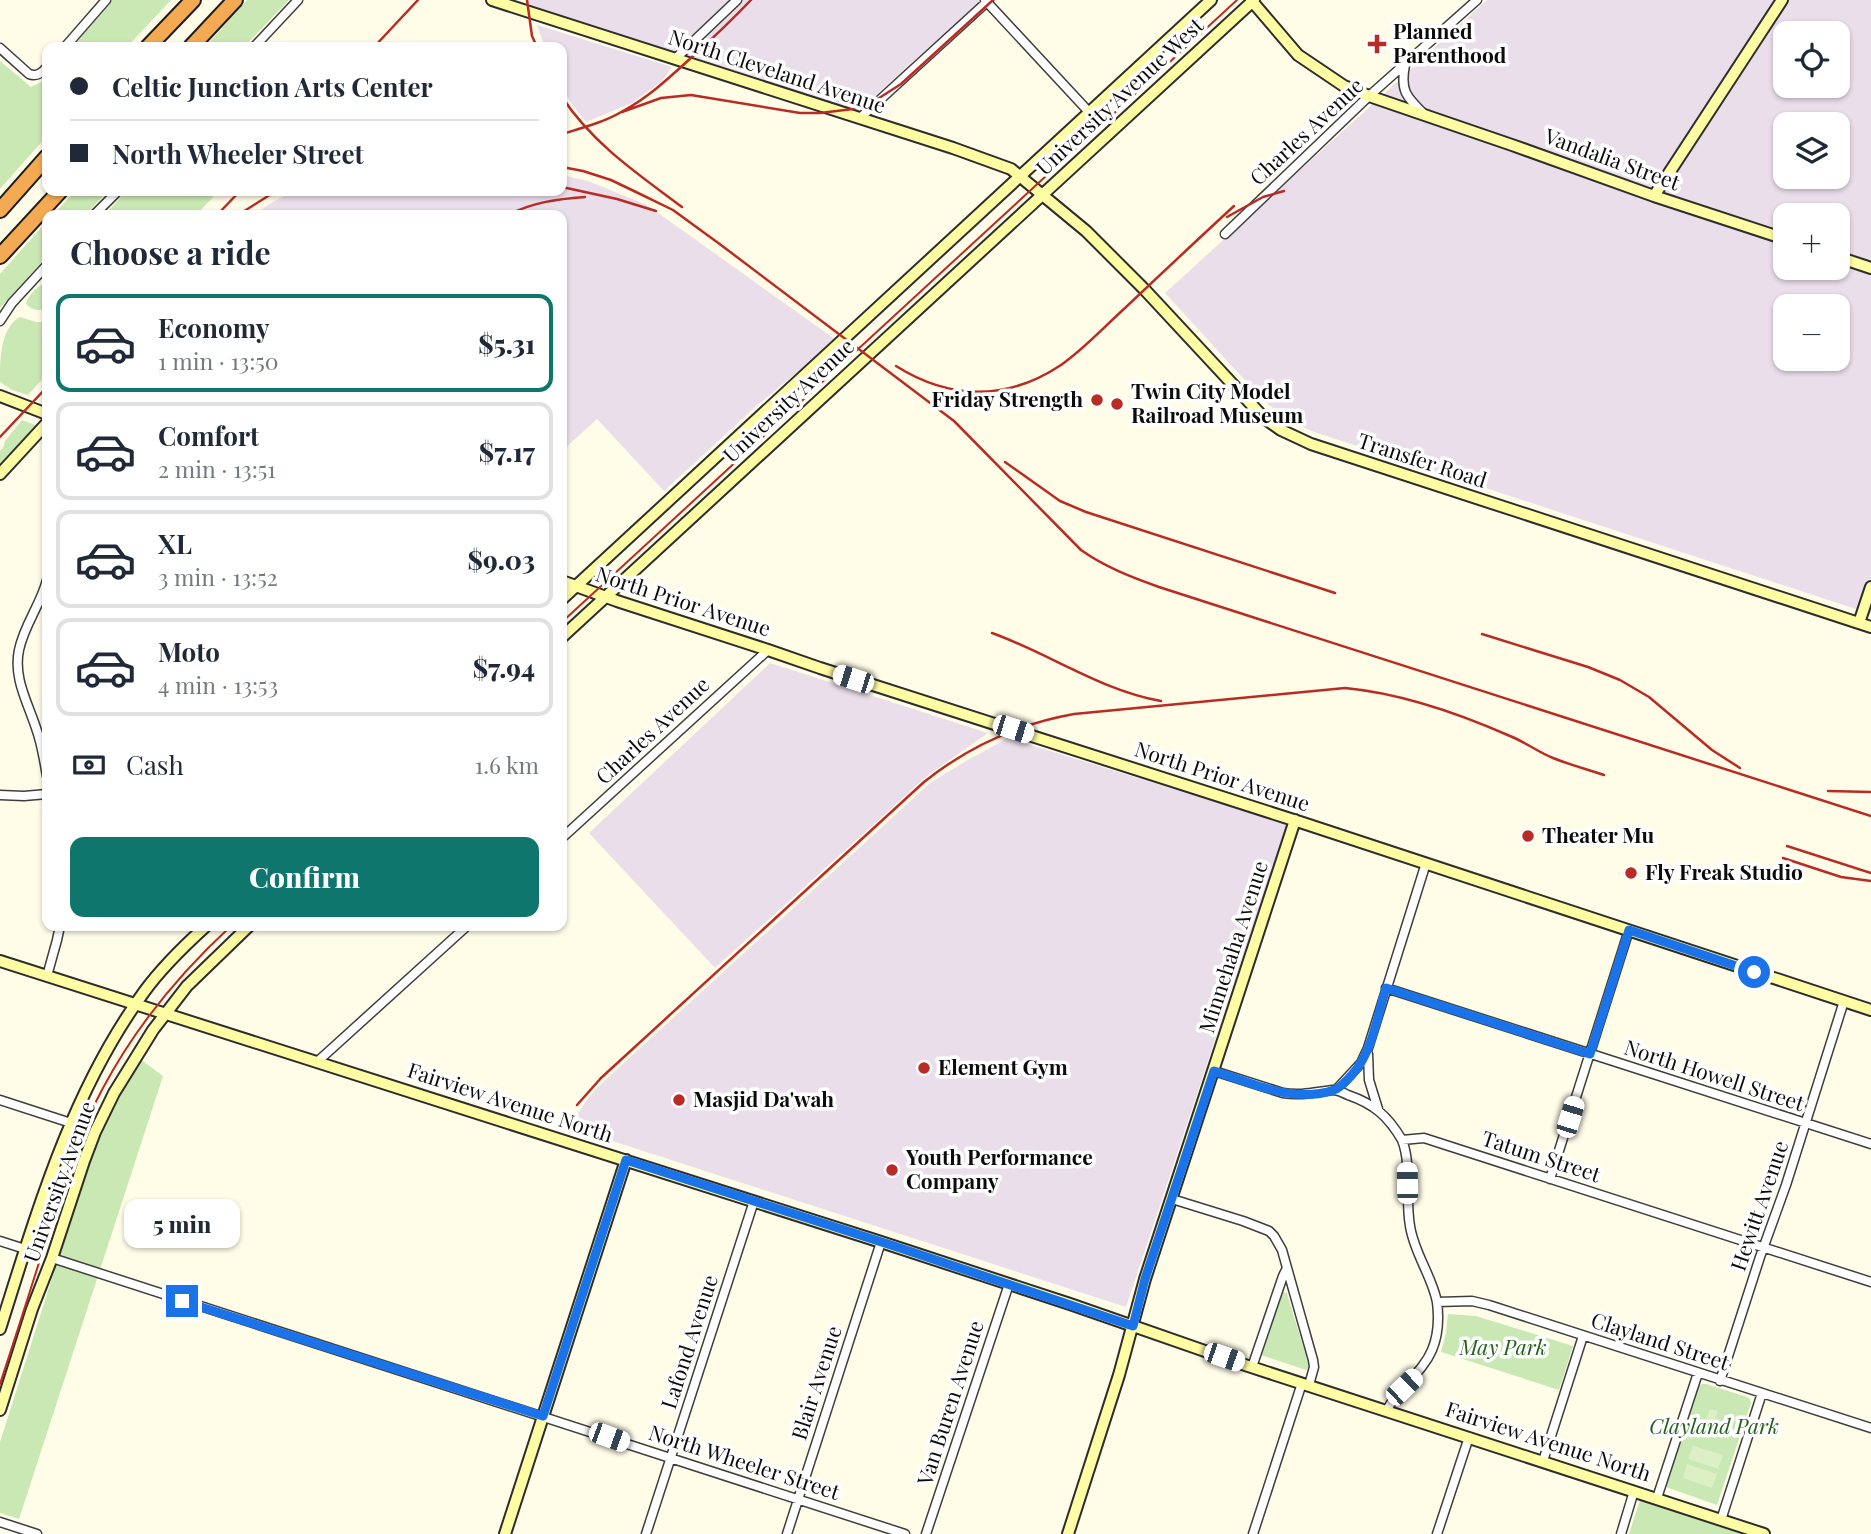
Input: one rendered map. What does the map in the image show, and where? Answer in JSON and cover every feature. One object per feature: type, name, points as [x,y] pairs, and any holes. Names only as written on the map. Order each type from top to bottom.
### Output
[{"type":"highway","points":[[153,42],[193,0]]},
{"type":"highway","points":[[196,42],[235,0]]},
{"type":"highway","points":[[0,210],[42,163]]},
{"type":"highway","points":[[42,210],[55,196]]},
{"type":"highway","points":[[0,256],[42,210]]},
{"type":"street","points":[[69,42],[106,0]]},
{"type":"street","points":[[259,42],[299,0]]},
{"type":"street","name":"North Cleveland Avenue","points":[[492,0],[1003,165],[1043,194]]},
{"type":"street","points":[[675,59],[737,0]]},
{"type":"street","name":"University Avenue West","points":[[1020,175],[1211,0]]},
{"type":"street","name":"University Avenue West","points":[[1043,194],[1252,0]]},
{"type":"street","name":"Vandalia Street","points":[[1252,0],[1298,55],[1344,86],[1654,196],[1773,235]]},
{"type":"street","name":"Charles Avenue","points":[[1225,234],[1370,96],[1477,0]]},
{"type":"street","points":[[1654,196],[1782,0]]},
{"type":"street","points":[[860,118],[987,1],[1089,112]]},
{"type":"street","points":[[0,48],[29,74],[42,73]]},
{"type":"street","name":"Vandalia Street","points":[[1405,65],[1404,90],[1412,103],[1427,116]]},
{"type":"street","name":"University Avenue","points":[[567,594],[1020,175]]},
{"type":"street","name":"University Avenue","points":[[567,632],[1043,194]]},
{"type":"street","name":"Transfer Road","points":[[1043,194],[1114,259],[1249,404],[1272,424],[1296,437],[1342,455],[1871,627]]},
{"type":"street","points":[[99,210],[113,196]]},
{"type":"street","points":[[1850,261],[1871,268]]},
{"type":"street","points":[[0,321],[12,303],[42,270]]},
{"type":"street","points":[[0,396],[42,412]]},
{"type":"street","points":[[0,474],[42,428]]},
{"type":"street","name":"North Prior Avenue","points":[[567,583],[820,668],[1295,820],[1871,1010]]},
{"type":"street","points":[[1859,623],[1871,587]]},
{"type":"street","points":[[42,595],[21,640],[17,666],[22,688],[42,737]]},
{"type":"street","name":"Charles Avenue","points":[[567,833],[768,650]]},
{"type":"street","points":[[0,795],[42,794]]},
{"type":"street","name":"Minnehaha Avenue","points":[[1068,1534],[1119,1375],[1145,1279],[1295,820]]},
{"type":"street","points":[[1336,1090],[1361,1063],[1368,1048],[1426,863]]},
{"type":"street","points":[[1550,1179],[1629,930]]},
{"type":"street","points":[[47,976],[59,931]]},
{"type":"street","name":"University Avenue","points":[[0,1329],[25,1249],[71,1123],[96,1068],[135,1004],[164,967],[201,931]]},
{"type":"street","name":"University Avenue","points":[[0,1410],[32,1309],[104,1112],[138,1051],[165,1015],[196,976],[244,931]]},
{"type":"street","points":[[317,1062],[461,931]]},
{"type":"street","name":"Fairview Avenue North","points":[[0,961],[881,1242],[1252,1367],[1764,1534]]},
{"type":"street","name":"North Howell Street","points":[[1386,988],[1871,1144]]},
{"type":"street","name":"Hewitt Avenue","points":[[1720,1381],[1844,1002]]},
{"type":"street","points":[[1368,1048],[1369,1080],[1378,1110]]},
{"type":"street","points":[[1214,1071],[1293,1095],[1336,1090],[1367,1101],[1397,1130],[1406,1158],[1410,1228],[1437,1302],[1438,1324],[1432,1351],[1414,1377],[1392,1399],[1387,1410]]},
{"type":"street","points":[[0,1100],[71,1123]]},
{"type":"street","name":"Tatum Street","points":[[1402,1140],[1424,1138],[1871,1282]]},
{"type":"street","points":[[505,1534],[626,1160]]},
{"type":"street","points":[[1172,1199],[1269,1231],[1279,1243],[1313,1360],[1314,1367],[1253,1534]]},
{"type":"street","name":"Lafond Avenue","points":[[646,1534],[754,1201]]},
{"type":"street","points":[[0,1241],[25,1249]]},
{"type":"street","name":"Blair Avenue","points":[[787,1534],[881,1242]]},
{"type":"street","name":"North Wheeler Street","points":[[52,1258],[905,1534]]},
{"type":"street","points":[[1252,1367],[1287,1268]]},
{"type":"street","name":"Van Buren Avenue","points":[[926,1534],[1009,1284]]},
{"type":"street","name":"Clayland Street","points":[[1437,1302],[1472,1301],[1489,1305],[1871,1428]]},
{"type":"street","points":[[1543,1461],[1583,1336]]},
{"type":"street","points":[[1657,1498],[1698,1373]]},
{"type":"street","points":[[1721,1520],[1762,1393]]},
{"type":"street","points":[[1437,1534],[1469,1437]]},
{"type":"street","points":[[1621,1534],[1634,1491]]},
{"type":"street","points":[[0,1522],[37,1534]]},
{"type":"shaded area","points":[[528,0],[981,0],[857,112],[528,4]]},
{"type":"shaded area","points":[[1487,0],[1871,0],[1871,614],[1314,432],[1294,423],[1262,399],[1165,293]]},
{"type":"shaded area","points":[[537,25],[672,67],[662,81],[632,103],[586,122],[567,96],[567,42],[543,42]]},
{"type":"shaded area","points":[[567,176],[588,181],[647,205],[836,340],[755,407],[664,491],[597,419],[567,446],[567,210],[261,210],[284,196],[567,196]]},
{"type":"shaded area","points":[[770,663],[988,733],[927,776],[715,968],[589,833]]},
{"type":"shaded area","points":[[1008,738],[1287,824],[1126,1307],[569,1127],[588,1098],[602,1083],[930,783]]},
{"type":"green space","points":[[112,0],[171,0],[132,42],[76,42]]},
{"type":"green space","points":[[247,0],[289,0],[249,42],[209,42]]},
{"type":"green space","points":[[0,61],[31,87],[42,81],[42,142],[0,189]]},
{"type":"green space","points":[[70,196],[103,196],[90,210],[58,210]]},
{"type":"green space","points":[[122,196],[214,196],[201,210],[109,210]]},
{"type":"green space","points":[[42,227],[42,262],[0,308],[0,274]]},
{"type":"green space","points":[[42,285],[41,310],[26,304]]},
{"type":"green space","points":[[20,317],[42,322],[42,380],[28,395],[12,390],[0,382],[1,355],[5,337],[13,322]]},
{"type":"green space","points":[[22,420],[38,426],[0,466],[0,451]]},
{"type":"green space","points":[[140,1059],[163,1076],[19,1519],[0,1513],[0,1442],[87,1168],[115,1101]]},
{"type":"green space","points":[[1283,1292],[1287,1293],[1308,1362],[1306,1370],[1261,1355]]},
{"type":"green space","name":"May Park","points":[[1448,1314],[1476,1316],[1573,1346],[1559,1390],[1441,1352]]},
{"type":"green space","name":"Clayland Park","points":[[1702,1384],[1747,1397],[1751,1403],[1717,1505],[1666,1487],[1698,1386]]},
{"type":"green space","points":[[1710,1409],[1718,1411],[1709,1438],[1701,1436]]},
{"type":"green space","points":[[1693,1446],[1723,1455],[1718,1469],[1688,1459]]},
{"type":"green space","points":[[1687,1464],[1717,1474],[1712,1488],[1683,1478]]},
{"type":"green space","points":[[1640,1500],[1741,1534],[1629,1534]]},
{"type":"tram line","points":[[567,617],[1237,0]]},
{"type":"tram line","points":[[0,1384],[67,1174],[94,1105],[116,1065],[160,1001],[226,931]]},
{"type":"railway","points":[[379,42],[418,0]]},
{"type":"railway","points":[[527,0],[535,42]]},
{"type":"railway","points":[[567,132],[609,118],[642,99],[751,0]]},
{"type":"railway","points":[[622,112],[661,98],[691,95],[800,113],[853,109],[876,100],[901,84],[993,0]]},
{"type":"railway","points":[[567,104],[602,144],[682,207]]},
{"type":"railway","points":[[567,168],[611,180],[673,210],[721,245],[954,421],[1081,550],[1109,567],[1159,587],[1871,816]]},
{"type":"railway","points":[[567,188],[656,211]]},
{"type":"railway","points":[[1227,217],[1263,197],[1284,191]]},
{"type":"railway","points":[[222,210],[235,196]]},
{"type":"railway","points":[[246,210],[268,196]]},
{"type":"railway","points":[[520,210],[546,202],[585,197]]},
{"type":"railway","points":[[896,366],[937,385],[978,392],[999,390],[1041,377],[1086,345],[1234,206]]},
{"type":"railway","points":[[0,437],[42,392]]},
{"type":"railway","points":[[1005,462],[1060,501],[1086,512],[1335,593]]},
{"type":"railway","points":[[992,633],[1118,689],[1161,701]]},
{"type":"railway","points":[[1482,634],[1588,667],[1620,680],[1649,697],[1712,750],[1740,768]]},
{"type":"railway","points":[[577,1105],[601,1078],[924,782],[976,747],[1014,730],[1074,714],[1345,688],[1387,695],[1450,712],[1516,738],[1553,758],[1604,775]]},
{"type":"railway","points":[[1828,791],[1871,792]]},
{"type":"railway","points":[[1787,846],[1871,873]]},
{"type":"railway","points":[[1783,858],[1841,877],[1871,881]]},
{"type":"place","name":"Planned Parenthood","points":[[1377,44]]},
{"type":"place","name":"Friday Strength","points":[[1097,400]]},
{"type":"place","name":"Twin City Model Railroad Museum","points":[[1117,404]]},
{"type":"place","name":"Theater Mu","points":[[1528,836]]},
{"type":"place","name":"Fly Freak Studio","points":[[1631,873]]},
{"type":"place","name":"Element Gym","points":[[924,1068]]},
{"type":"place","name":"Masjid Da'wah","points":[[679,1100]]},
{"type":"place","name":"Youth Performance Company","points":[[892,1170]]},
{"type":"route","points":[[182,1301],[543,1416],[626,1160],[1133,1326],[1145,1279],[1214,1071],[1293,1095],[1336,1090],[1361,1063],[1386,988],[1590,1054],[1629,930],[1754,972]]}]
